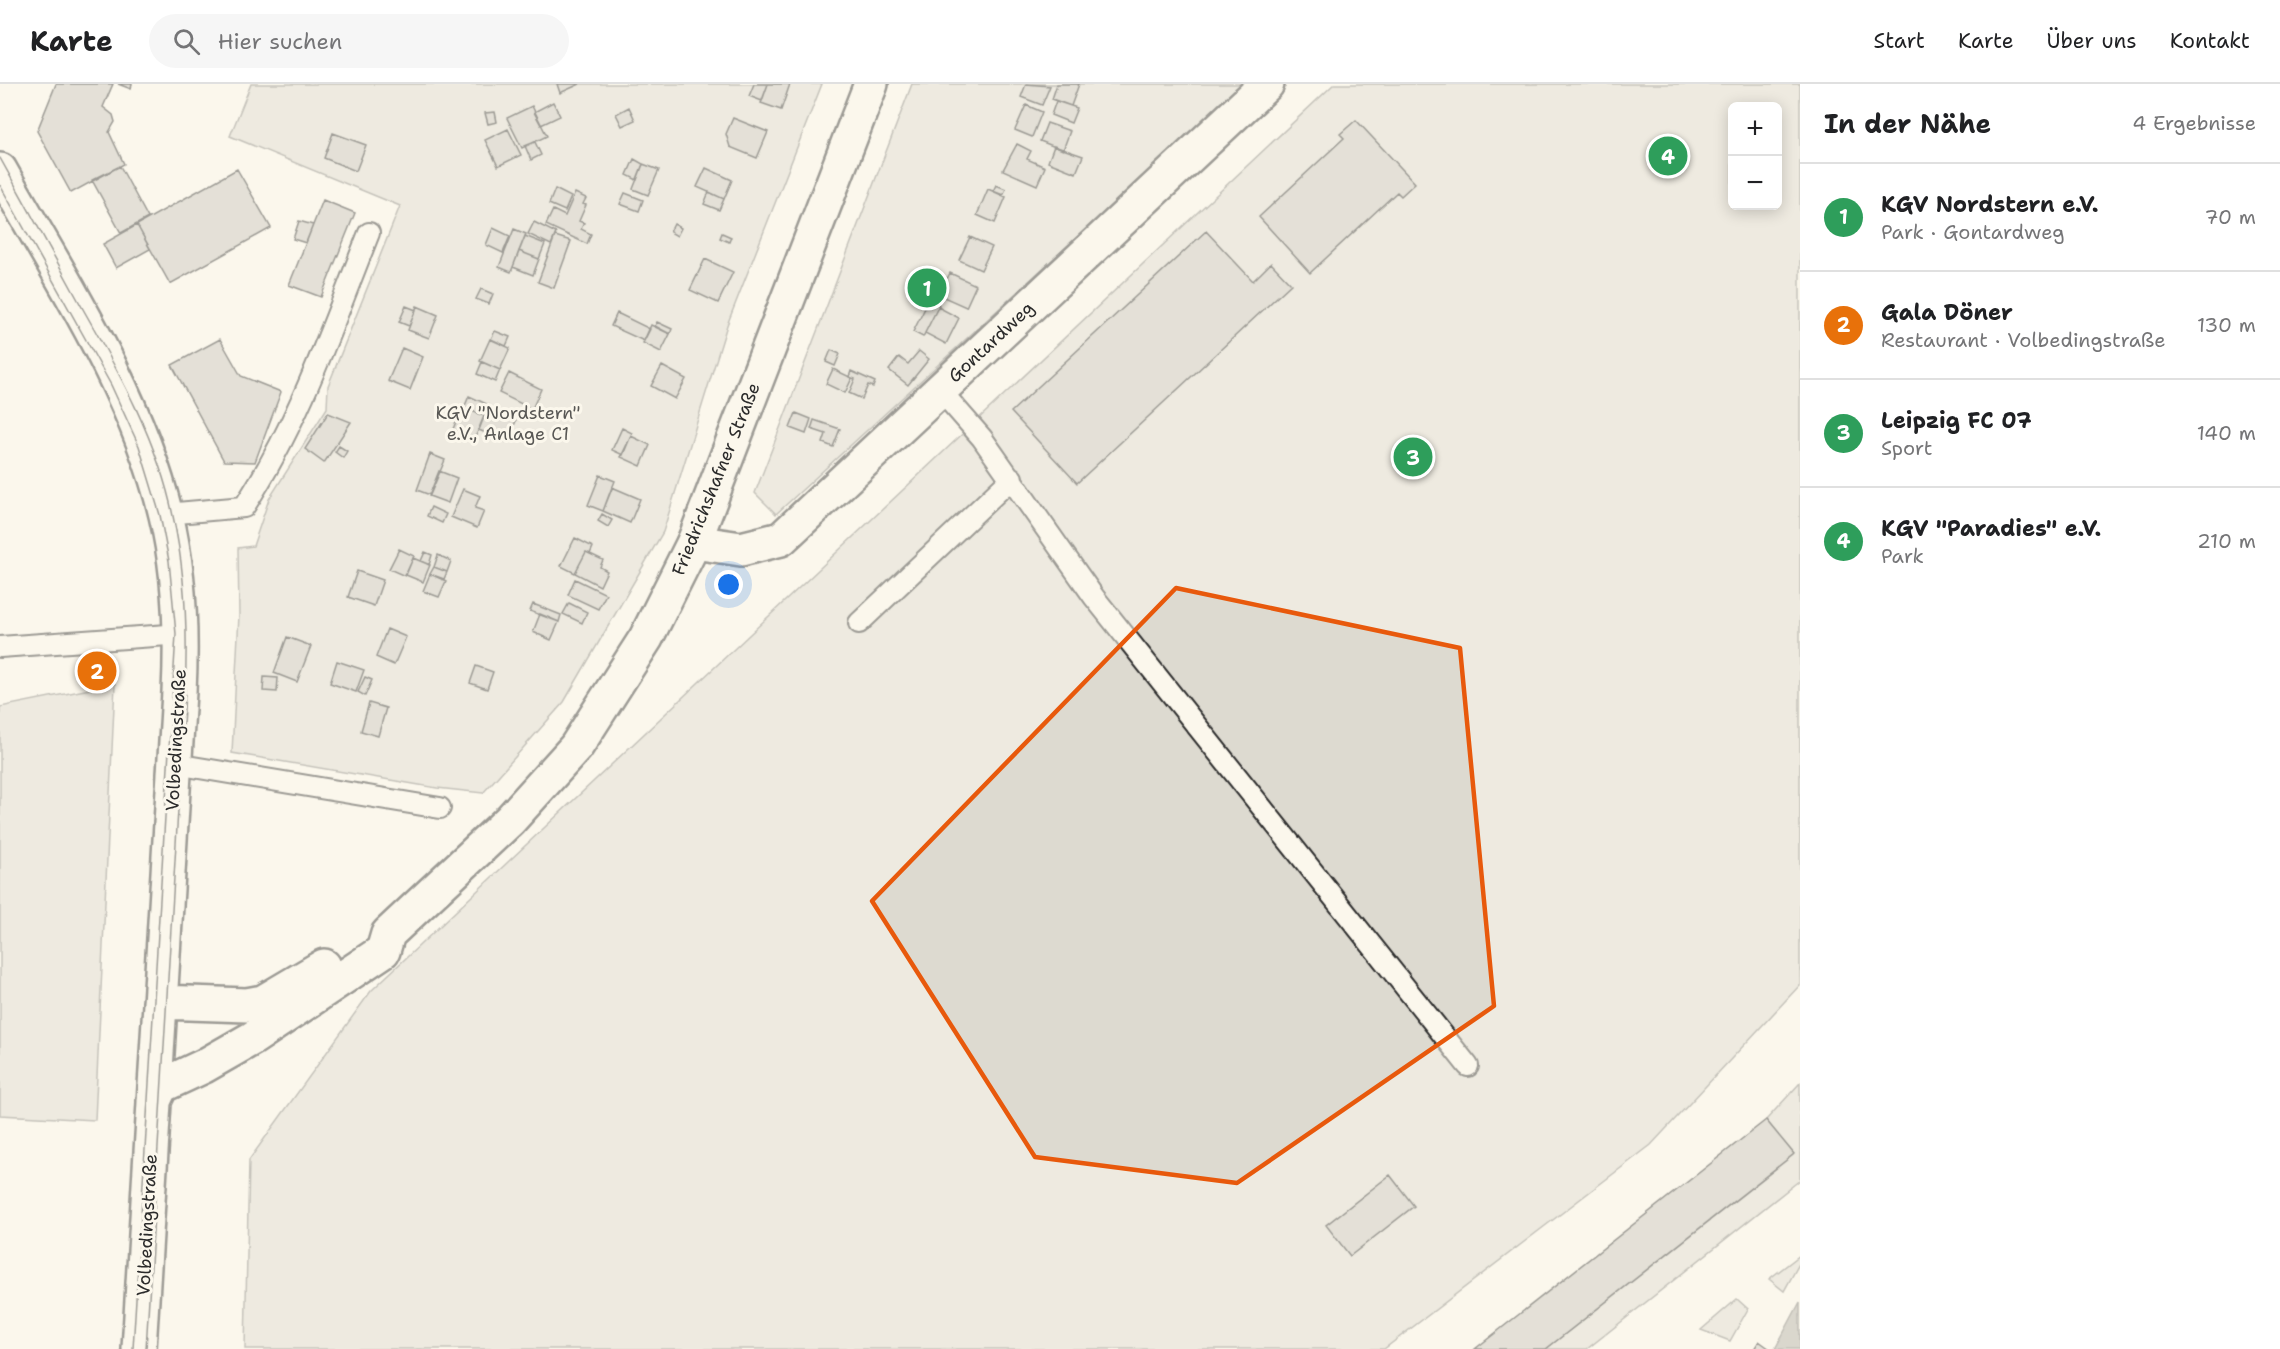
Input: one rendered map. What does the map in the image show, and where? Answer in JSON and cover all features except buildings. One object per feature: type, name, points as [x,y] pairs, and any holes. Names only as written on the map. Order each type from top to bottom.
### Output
[{"type":"main road","name":"Friedrichshafner Straße","points":[[154,1101],[162,1086],[254,1038],[383,951],[388,934],[510,820],[576,747],[646,638],[694,542],[871,84]]},
{"type":"main road","name":"Gontardweg","points":[[694,542],[741,549],[781,539],[1267,84]]},
{"type":"main road","name":"Volbedingstraße","points":[[0,170],[118,382],[144,444],[166,514],[175,558],[182,634],[139,1349]]},
{"type":"main road","name":"Friedrichshafner Straße","points":[[160,1002],[247,1005],[263,1002],[346,953],[369,936],[388,934]]},
{"type":"lane","points":[[166,514],[244,507],[272,465],[369,233]]},
{"type":"lane","points":[[940,390],[982,438],[1012,478],[1094,597],[1468,1066]]},
{"type":"lane","points":[[859,623],[1012,478]]},
{"type":"lane","points":[[0,647],[182,634]]},
{"type":"lane","points":[[175,764],[440,808]]},
{"type":"highlighted area","points":[[1176,588],[1460,648],[1494,1006],[1237,1183],[1035,1157],[872,901]]},
{"type":"green space","name":"KGV \"Nordstern\" e.V., Anlage C1","points":[[251,84],[822,84],[727,325],[663,532],[564,702],[483,793],[437,788],[232,753],[239,615],[238,548],[253,546],[269,499],[327,408],[328,386],[400,206],[230,136]]},
{"type":"green space","points":[[912,84],[1243,84],[776,514],[755,493]]},
{"type":"green space","points":[[1334,84],[1800,84],[1800,985],[1651,1145],[1384,1349],[245,1349],[249,1160],[371,991]]},
{"type":"green space","points":[[115,684],[95,1120],[0,1115],[0,707]]},
{"type":"green space","points":[[1800,1083],[1800,1180],[1587,1349],[1546,1349],[1793,1155],[1766,1120]]},
{"type":"green space","points":[[1800,1255],[1800,1262],[1784,1291],[1769,1279]]},
{"type":"green space","points":[[1737,1299],[1748,1309],[1730,1341],[1701,1330]]},
{"type":"shaded area","points":[[1800,1302],[1800,1349],[1775,1349]]},
{"type":"tram line","points":[[0,158],[111,358],[148,435],[166,489],[181,560],[186,626],[185,692],[146,1349]]},
{"type":"tram line","points":[[0,185],[111,385],[139,446],[160,515],[169,561],[176,634],[133,1349]]},
{"type":"place","name":"KGV \"Paradies\" e.V.","points":[[1668,156]]},
{"type":"place","name":"KGV Nordstern e.V.","points":[[927,288]]},
{"type":"place","name":"Leipzig FC 07","points":[[1413,457]]},
{"type":"place","name":"Gala Döner","points":[[97,671]]}]
